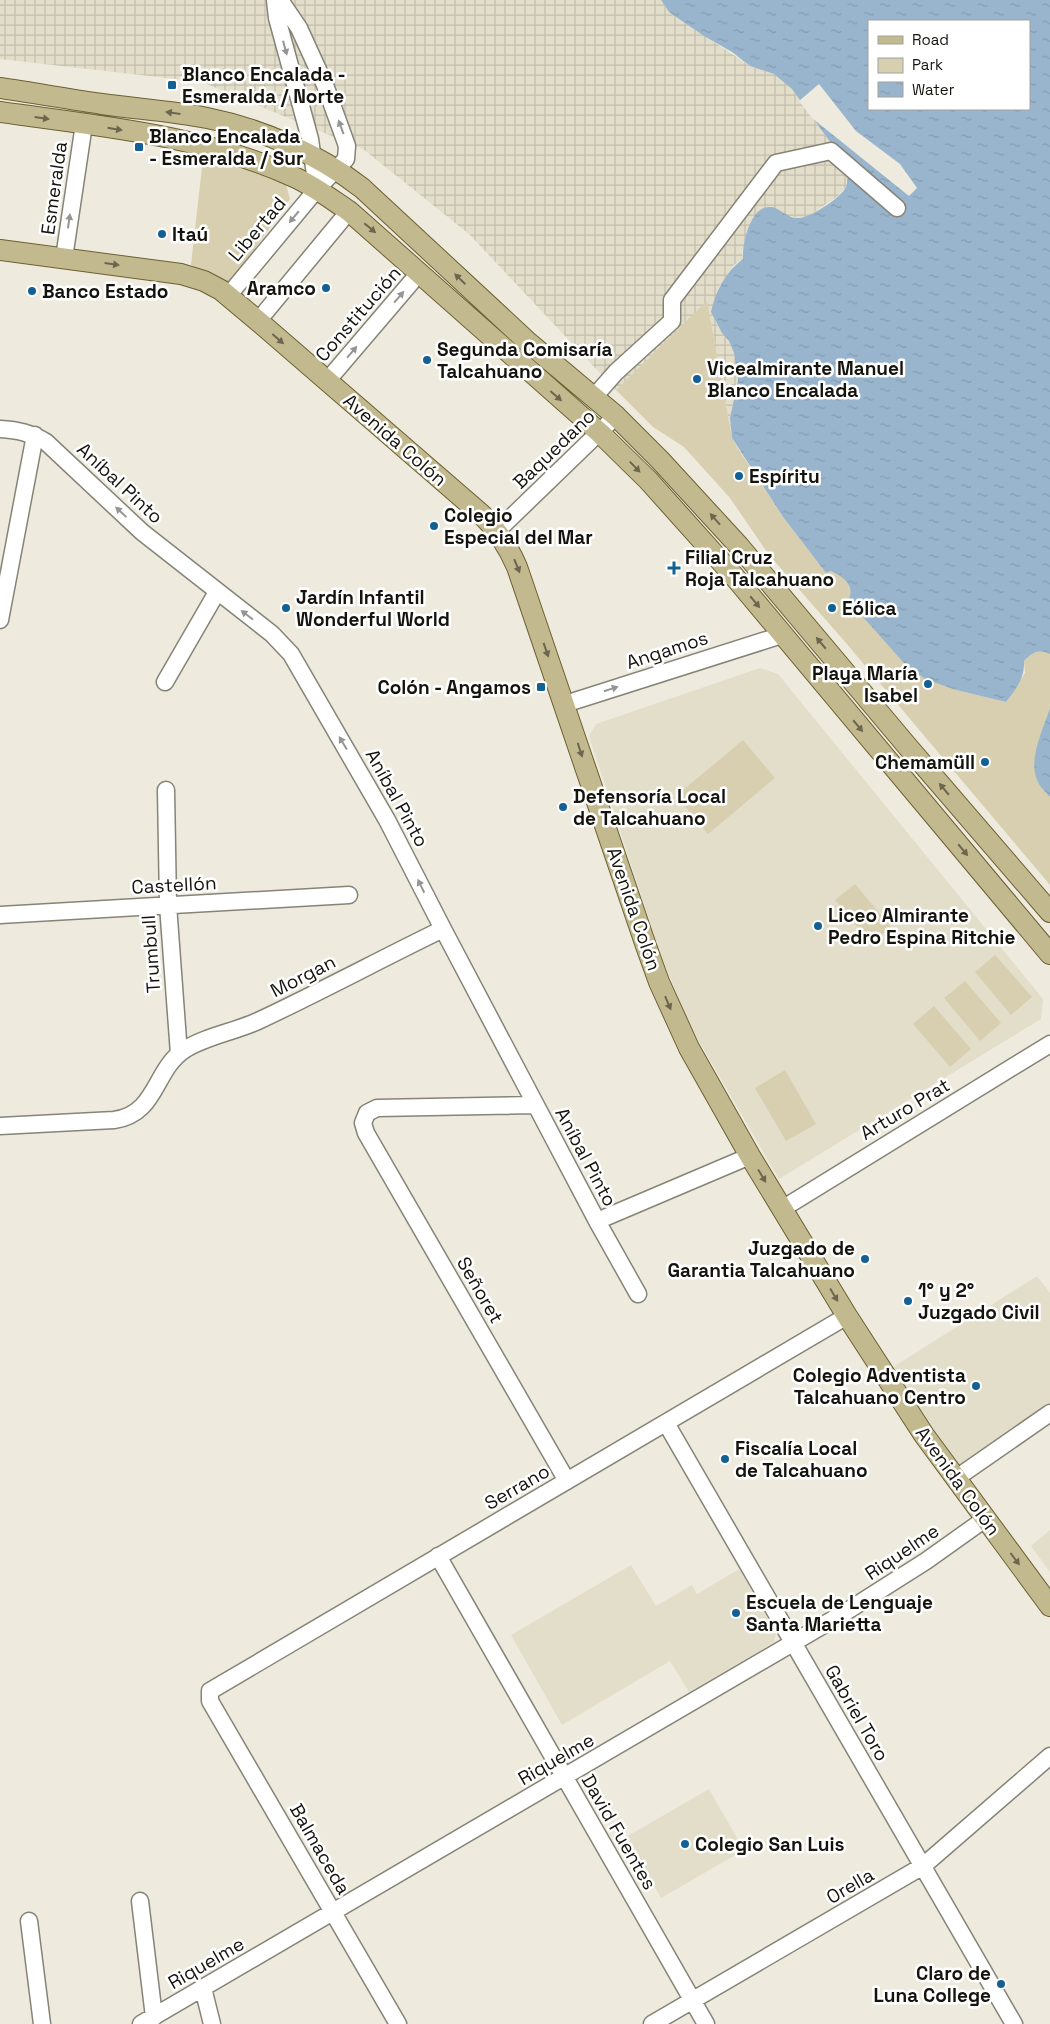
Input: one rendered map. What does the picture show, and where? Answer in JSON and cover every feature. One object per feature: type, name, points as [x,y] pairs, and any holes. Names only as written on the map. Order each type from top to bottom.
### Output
[{"type":"main road","points":[[0,88],[215,120],[255,132],[313,157],[355,183],[387,210],[502,318],[616,416],[660,460],[733,539],[908,748],[1050,912]]},
{"type":"main road","points":[[72,99],[81,112],[84,124]]},
{"type":"main road","points":[[0,112],[146,134],[234,154],[264,164],[317,189],[349,211],[420,272],[626,457],[674,508],[1050,954]]},
{"type":"main road","name":"Avenida Colón","points":[[0,250],[181,274],[204,281],[228,296],[258,321],[480,513],[497,531],[506,544],[517,567],[659,982],[689,1048],[750,1156],[847,1316],[909,1413],[955,1479],[1050,1606]]},
{"type":"street","points":[[275,0],[277,18],[310,139],[317,189]]},
{"type":"street","name":"Libertad","points":[[228,296],[317,189],[346,158],[347,146],[325,85],[300,28],[280,0]]},
{"type":"street","name":"Esmeralda","points":[[64,258],[84,124]]},
{"type":"street","points":[[594,397],[616,372],[672,321],[672,300],[776,163],[831,151],[897,208]]},
{"type":"street","points":[[258,321],[349,211]]},
{"type":"street","name":"Constitución","points":[[327,381],[420,272]]},
{"type":"street","name":"Baquedano","points":[[497,531],[616,416]]},
{"type":"street","name":"Aníbal Pinto","points":[[0,429],[35,435],[60,454],[142,532],[279,639],[291,654],[383,811],[442,929],[597,1221],[638,1294]]},
{"type":"street","points":[[0,620],[35,435]]},
{"type":"street","points":[[165,682],[217,592]]},
{"type":"street","name":"Angamos","points":[[565,704],[782,635]]},
{"type":"street","name":"Trumbull","points":[[166,790],[168,905],[179,1054]]},
{"type":"street","name":"Castellón","points":[[0,914],[349,895]]},
{"type":"street","name":"Morgan","points":[[179,1054],[195,1044],[254,1023],[286,1008],[442,929]]},
{"type":"street","name":"Arturo Prat","points":[[782,1209],[1050,1044]]},
{"type":"street","points":[[0,1126],[114,1120],[132,1116],[143,1106],[179,1054]]},
{"type":"street","name":"Señoret","points":[[535,1105],[376,1108],[371,1110],[364,1118],[363,1128],[567,1481]]},
{"type":"street","points":[[597,1221],[750,1156]]},
{"type":"street","name":"Serrano","points":[[209,1694],[212,1689],[847,1316]]},
{"type":"street","points":[[955,1479],[1050,1412]]},
{"type":"street","name":"Gabriel Toro","points":[[666,1422],[1014,2024]]},
{"type":"street","name":"Riquelme","points":[[147,2020],[794,1643],[884,1589],[985,1519]]},
{"type":"street","name":"David Fuentes","points":[[438,1556],[706,2024]]},
{"type":"street","name":"Balmaceda","points":[[209,1694],[210,1701],[398,2024]]},
{"type":"street","name":"Orella","points":[[652,2024],[923,1866],[1050,1756]]},
{"type":"street","points":[[140,1902],[147,2020]]},
{"type":"street","points":[[29,1921],[42,2024]]},
{"type":"street","points":[[203,1988],[212,2024]]},
{"type":"shaded area","points":[[0,0],[661,0],[669,12],[750,66],[774,74],[782,79],[792,89],[843,160],[847,174],[846,187],[838,196],[807,217],[787,216],[774,208],[746,242],[742,252],[743,259],[734,265],[718,288],[716,323],[729,341],[734,353],[738,380],[730,418],[732,438],[707,302],[616,390],[469,234],[363,149],[202,82],[0,59]]},
{"type":"shaded area","name":"Liceo Almirante Pedro Espina Ritchie","points":[[760,668],[778,674],[1043,999],[1041,1019],[779,1179],[689,1024],[659,950],[589,736],[596,724]]},
{"type":"shaded area","name":"Colegio Adventista Talcahuano Centro","points":[[1037,1276],[1050,1293],[1050,1403],[955,1469],[890,1369]]},
{"type":"shaded area","points":[[1050,1530],[1050,1572],[1031,1546]]},
{"type":"shaded area","points":[[631,1565],[656,1606],[692,1585],[697,1594],[739,1569],[776,1634],[774,1642],[689,1692],[670,1661],[562,1725],[511,1635]]},
{"type":"shaded area","name":"Colegio San Luis","points":[[709,1789],[744,1850],[661,1898],[626,1837]]},
{"type":"green space","points":[[203,158],[235,166],[276,180],[286,185],[290,199],[230,284],[191,265]]},
{"type":"green space","points":[[707,301],[732,438],[783,517],[826,573],[831,571],[845,580],[851,591],[851,596],[903,662],[956,690],[1006,702],[1025,673],[1024,661],[1036,652],[1050,654],[1050,708],[1037,746],[1038,782],[1050,797],[1050,885],[846,643],[769,555],[730,498],[684,447],[653,427],[616,390]]},
{"type":"green space","points":[[743,740],[775,778],[708,834],[676,796]]},
{"type":"green space","points":[[855,884],[891,927],[871,943],[835,900]]},
{"type":"green space","points":[[995,955],[1032,997],[1011,1015],[975,972]]},
{"type":"green space","points":[[965,981],[1001,1023],[980,1041],[944,998]]},
{"type":"green space","points":[[934,1006],[971,1049],[950,1067],[913,1024]]},
{"type":"green space","points":[[785,1070],[816,1124],[786,1141],[755,1088]]},
{"type":"water","points":[[661,0],[1050,0],[1050,654],[1036,652],[1024,661],[1021,678],[1006,702],[956,690],[925,679],[903,662],[848,600],[850,591],[844,579],[831,571],[826,573],[783,517],[732,438],[730,418],[738,380],[734,353],[729,341],[722,333],[711,312],[718,290],[726,276],[743,259],[746,234],[754,217],[760,210],[767,207],[775,208],[795,218],[810,215],[839,196],[846,187],[847,173],[843,160],[792,89],[774,74],[750,66],[732,52],[704,36],[669,12]]},
{"type":"water","points":[[1050,708],[1050,797],[1038,782],[1034,764],[1037,745]]},
{"type":"pier","points":[[819,84],[856,131],[900,164],[917,188],[909,196],[812,118],[799,101]]},
{"type":"place","name":"Blanco Encalada - Esmeralda / Norte","points":[[172,85]]},
{"type":"place","name":"Blanco Encalada - Esmeralda / Sur","points":[[139,147]]},
{"type":"place","name":"Itaú","points":[[162,234]]},
{"type":"place","name":"Aramco","points":[[326,288]]},
{"type":"place","name":"Banco Estado","points":[[32,291]]},
{"type":"place","name":"Segunda Comisaría Talcahuano","points":[[427,360]]},
{"type":"place","name":"Vicealmirante Manuel Blanco Encalada","points":[[697,379]]},
{"type":"place","name":"Espíritu","points":[[739,476]]},
{"type":"place","name":"Colegio Especial del Mar","points":[[434,526]]},
{"type":"place","name":"Filial Cruz Roja Talcahuano","points":[[674,568]]},
{"type":"place","name":"Jardín Infantil Wonderful World","points":[[286,608]]},
{"type":"place","name":"Eólica","points":[[832,608]]},
{"type":"place","name":"Playa María Isabel","points":[[928,684]]},
{"type":"place","name":"Colón - Angamos","points":[[541,687]]},
{"type":"place","name":"Chemamüll","points":[[985,762]]},
{"type":"place","name":"Defensoría Local de Talcahuano","points":[[563,807]]},
{"type":"place","name":"Liceo Almirante Pedro Espina Ritchie","points":[[818,926]]},
{"type":"place","name":"Juzgado de Garantia Talcahuano","points":[[865,1259]]},
{"type":"place","name":"1° y 2° Juzgado Civil","points":[[908,1301]]},
{"type":"place","name":"Colegio Adventista Talcahuano Centro","points":[[976,1386]]},
{"type":"place","name":"Fiscalía Local de Talcahuano","points":[[725,1459]]},
{"type":"place","name":"Escuela de Lenguaje Santa Marietta","points":[[736,1613]]},
{"type":"place","name":"Colegio San Luis","points":[[685,1844]]},
{"type":"place","name":"Claro de Luna College","points":[[1001,1984]]}]
